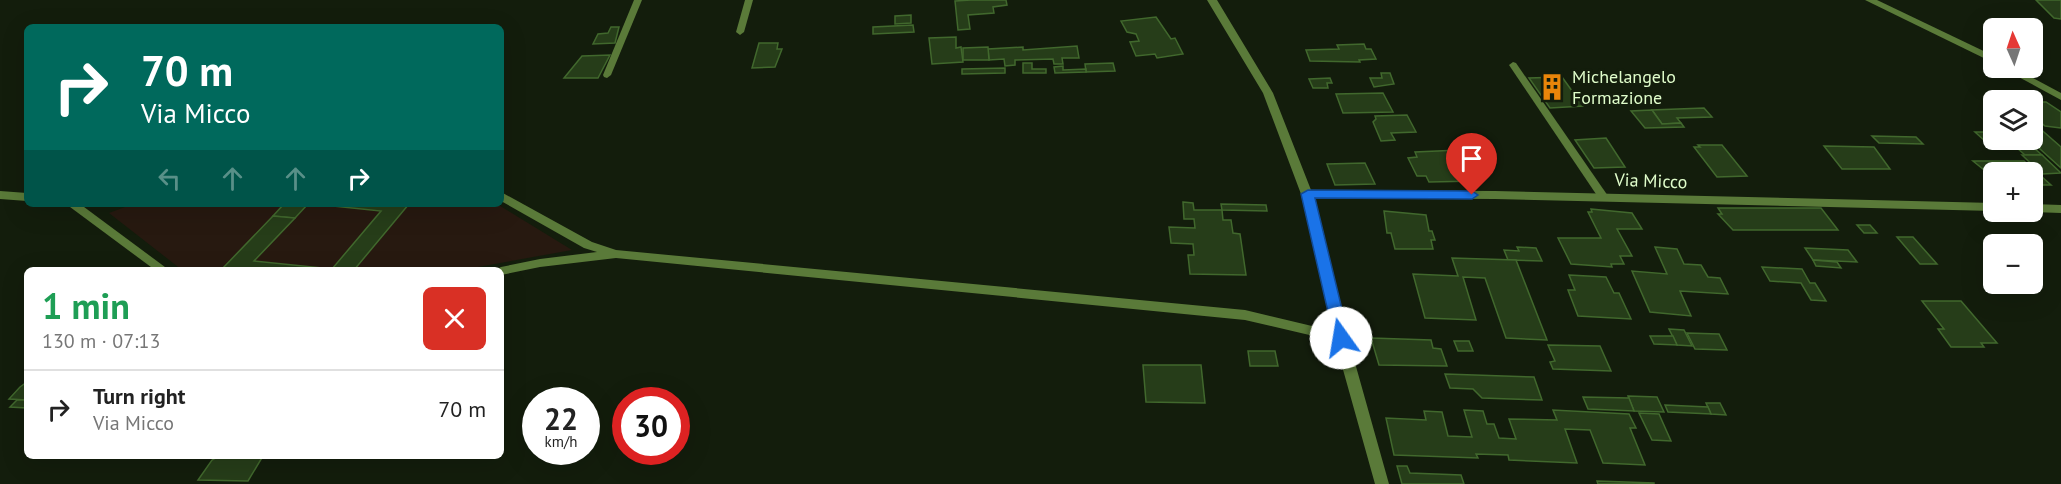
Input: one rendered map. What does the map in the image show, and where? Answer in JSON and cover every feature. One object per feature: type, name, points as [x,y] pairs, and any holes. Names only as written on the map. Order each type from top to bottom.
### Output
[{"type":"street","points":[[1212,0],[1268,93],[1308,194],[1341,338],[1382,484]]},
{"type":"street","points":[[1870,0],[1983,55]]},
{"type":"street","points":[[2026,78],[2061,97]]},
{"type":"street","name":"Via Micco","points":[[1308,194],[1983,207]]},
{"type":"street","points":[[0,195],[24,197]]},
{"type":"street","points":[[504,198],[588,245],[616,254]]},
{"type":"street","points":[[76,207],[159,267]]},
{"type":"street","points":[[2043,208],[2061,209]]},
{"type":"street","points":[[504,270],[540,263],[616,254],[1245,315],[1341,338]]},
{"type":"lane","points":[[607,75],[638,0]]},
{"type":"lane","points":[[740,32],[749,0]]},
{"type":"lane","points":[[1513,65],[1604,198]]},
{"type":"shaded area","points":[[125,207],[502,207],[572,250],[478,267],[178,267],[109,213]]},
{"type":"building","points":[[1006,0],[1007,5],[993,7],[994,13],[968,15],[970,29],[958,30],[955,1]]},
{"type":"building","points":[[2036,0],[2061,0],[2061,19],[2054,18]]},
{"type":"building","points":[[911,15],[911,23],[895,24],[895,16]]},
{"type":"building","points":[[1156,17],[1171,39],[1175,38],[1183,54],[1157,58],[1155,54],[1136,56],[1130,42],[1139,41],[1136,34],[1127,32],[1121,21]]},
{"type":"building","points":[[913,25],[914,32],[873,34],[873,27]]},
{"type":"building","points":[[611,27],[619,27],[615,43],[593,44],[598,34],[608,33]]},
{"type":"building","points":[[956,37],[956,48],[961,47],[963,62],[932,64],[929,38]]},
{"type":"building","points":[[759,43],[778,43],[777,49],[782,49],[775,67],[752,68]]},
{"type":"building","points":[[1364,44],[1366,49],[1371,49],[1376,59],[1359,60],[1360,62],[1310,61],[1306,50],[1339,49],[1337,45]]},
{"type":"building","points":[[1077,46],[1079,58],[1062,58],[1063,64],[1054,64],[1053,59],[1015,60],[1015,65],[1005,66],[1004,59],[989,60],[988,49],[1023,47],[1023,50]]},
{"type":"building","points":[[988,47],[989,60],[963,60],[963,48]]},
{"type":"building","points":[[610,55],[598,78],[564,78],[582,56]]},
{"type":"building","points":[[1023,63],[1032,63],[1032,69],[1046,69],[1046,73],[1023,73]]},
{"type":"building","points":[[1113,63],[1115,71],[1086,72],[1085,64]]},
{"type":"building","points":[[1063,66],[1063,70],[1086,69],[1086,72],[1055,73],[1054,67]]},
{"type":"building","points":[[1005,68],[1005,73],[962,74],[962,69]]},
{"type":"building","points":[[1381,73],[1390,73],[1394,84],[1374,87],[1370,78],[1382,78]]},
{"type":"building","name":"Michelangelo Formazione","points":[[1562,77],[1583,106],[1550,108],[1529,78]]},
{"type":"building","points":[[1330,78],[1332,83],[1327,83],[1328,88],[1313,88],[1309,79]]},
{"type":"building","points":[[1383,93],[1393,112],[1343,113],[1336,94]]},
{"type":"building","points":[[2043,102],[2061,112],[2061,128],[2043,124]]},
{"type":"building","points":[[1704,108],[1712,117],[1677,118],[1681,123],[1662,124],[1652,110]]},
{"type":"building","points":[[1652,110],[1662,124],[1681,123],[1684,127],[1645,128],[1631,111]]},
{"type":"building","points":[[1407,115],[1416,132],[1391,133],[1395,140],[1381,141],[1373,122],[1376,119],[1375,116]]},
{"type":"building","points":[[2043,131],[2061,147],[2061,168],[2041,150],[2043,150]]},
{"type":"building","points":[[1975,132],[1983,132],[1983,139]]},
{"type":"building","points":[[1872,136],[1916,137],[1923,144],[1879,143]]},
{"type":"building","points":[[1606,138],[1625,167],[1594,168],[1575,140]]},
{"type":"building","points":[[1698,145],[1722,145],[1747,176],[1717,177],[1694,147],[1700,147]]},
{"type":"building","points":[[1824,146],[1874,147],[1890,169],[1842,169]]},
{"type":"building","points":[[1460,150],[1476,181],[1429,182],[1426,176],[1417,176],[1408,158],[1417,157],[1415,152]]},
{"type":"building","points":[[2019,150],[2036,150],[2042,155],[2025,155]]},
{"type":"building","points":[[2022,155],[2042,155],[2061,173],[2043,174],[2043,162],[2029,162]]},
{"type":"building","points":[[1973,161],[2025,162],[1983,162],[1983,169]]},
{"type":"building","points":[[1365,163],[1375,184],[1335,185],[1327,164]]},
{"type":"building","points":[[2043,178],[2051,185],[2043,185]]},
{"type":"building","points":[[1183,202],[1193,203],[1194,210],[1222,210],[1223,220],[1231,220],[1233,233],[1240,234],[1246,275],[1190,274],[1188,255],[1194,255],[1193,244],[1171,243],[1169,227],[1195,228],[1194,219],[1184,219]]},
{"type":"building","points":[[1221,204],[1266,205],[1267,211],[1222,210]]},
{"type":"building","points":[[281,207],[305,207],[295,218],[273,216]]},
{"type":"building","points":[[343,207],[406,207],[356,267],[334,267],[381,211]]},
{"type":"building","points":[[1718,208],[1821,208],[1838,230],[1733,230],[1718,214],[1722,214]]},
{"type":"building","points":[[1591,209],[1632,213],[1642,229],[1617,229],[1632,256],[1620,256],[1624,264],[1611,264],[1612,267],[1571,264],[1558,238],[1601,238],[1588,212],[1592,212]]},
{"type":"building","points":[[1384,211],[1426,215],[1429,231],[1432,231],[1435,240],[1431,240],[1433,249],[1395,249],[1391,233],[1387,233]]},
{"type":"building","points":[[273,216],[295,218],[254,261],[312,267],[224,267]]},
{"type":"building","points":[[1857,225],[1870,225],[1877,233],[1864,233]]},
{"type":"building","points":[[1897,237],[1913,237],[1937,264],[1920,264]]},
{"type":"building","points":[[1517,247],[1536,248],[1542,261],[1508,260],[1504,250],[1519,251]]},
{"type":"building","points":[[1655,247],[1677,249],[1684,264],[1701,265],[1708,277],[1720,278],[1728,294],[1680,291],[1691,316],[1650,312],[1632,271],[1667,274]]},
{"type":"building","points":[[1805,248],[1848,250],[1857,262],[1813,260]]},
{"type":"building","points":[[1452,258],[1516,260],[1547,340],[1506,338],[1485,278],[1463,277],[1476,320],[1425,318],[1413,274],[1458,276]]},
{"type":"building","points":[[1813,260],[1837,262],[1841,268],[1816,266]]},
{"type":"building","points":[[1762,267],[1802,269],[1810,283],[1815,283],[1826,301],[1811,300],[1801,283],[1770,281]]},
{"type":"building","points":[[1569,275],[1606,277],[1614,293],[1619,293],[1631,319],[1578,316],[1568,290],[1575,290]]},
{"type":"building","points":[[1922,301],[1961,301],[1997,343],[1981,343],[1984,347],[1951,347],[1938,329],[1944,329]]},
{"type":"building","points":[[1669,329],[1684,330],[1692,346],[1677,345]]},
{"type":"building","points":[[1687,333],[1719,334],[1727,350],[1695,349]]},
{"type":"building","points":[[1650,336],[1673,336],[1677,345],[1654,344]]},
{"type":"building","points":[[1371,338],[1431,340],[1433,348],[1441,349],[1447,366],[1379,365]]},
{"type":"building","points":[[1454,341],[1469,341],[1473,351],[1458,351]]},
{"type":"building","points":[[1548,345],[1600,346],[1611,371],[1553,369],[1550,362],[1555,361]]},
{"type":"building","points":[[1248,351],[1275,351],[1278,366],[1250,366]]},
{"type":"building","points":[[1143,365],[1201,365],[1205,403],[1146,402]]},
{"type":"building","points":[[1445,374],[1534,377],[1542,400],[1482,398],[1473,389],[1450,388]]},
{"type":"building","points":[[24,384],[24,400],[9,399]]},
{"type":"building","points":[[1628,396],[1657,397],[1664,412],[1634,411]]},
{"type":"building","points":[[1583,397],[1629,398],[1634,411],[1588,409]]},
{"type":"building","points":[[17,400],[24,400],[24,408],[10,407]]},
{"type":"building","points":[[1706,403],[1720,403],[1726,415],[1711,414]]},
{"type":"building","points":[[1665,405],[1708,407],[1711,414],[1668,412]]},
{"type":"building","points":[[1464,410],[1483,411],[1487,424],[1494,424],[1499,438],[1516,439],[1509,419],[1557,420],[1553,410],[1629,414],[1636,428],[1630,428],[1645,465],[1603,463],[1590,430],[1565,429],[1577,463],[1509,460],[1508,455],[1476,454],[1478,458],[1394,455],[1386,418],[1426,420],[1424,411],[1442,412],[1448,436],[1472,437]]},
{"type":"building","points":[[1639,413],[1659,414],[1671,441],[1652,440]]},
{"type":"building","points":[[261,459],[248,481],[198,480],[212,460]]},
{"type":"building","points":[[1397,466],[1407,466],[1410,473],[1461,475],[1464,484],[1402,484]]},
{"type":"building","points":[[1597,481],[1654,483],[1654,484],[1598,484]]},
{"type":"place","name":"Michelangelo Formazione","points":[[1552,87]]},
{"type":"route","points":[[1341,338],[1308,194],[1472,195]]}]
